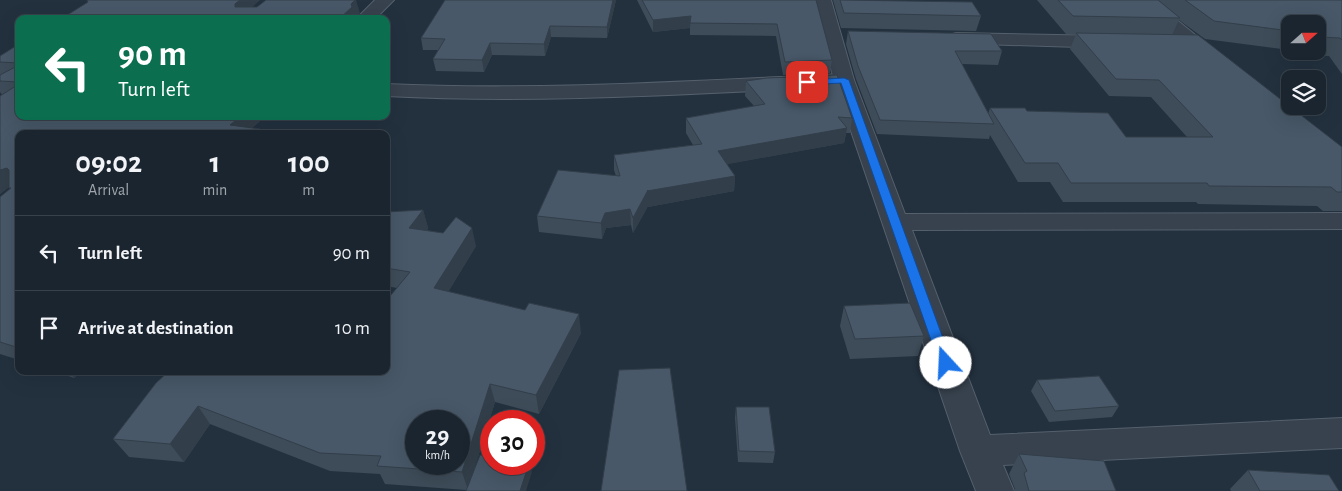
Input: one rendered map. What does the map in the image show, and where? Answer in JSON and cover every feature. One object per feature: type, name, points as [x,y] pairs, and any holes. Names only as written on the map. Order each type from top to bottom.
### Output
[{"type":"street","points":[[369,15],[384,0]]},
{"type":"street","points":[[822,0],[844,80],[894,222],[978,452],[995,491]]},
{"type":"street","points":[[1141,0],[1227,69]]},
{"type":"street","points":[[832,36],[852,37]]},
{"type":"street","points":[[940,38],[1128,42]]},
{"type":"street","points":[[1167,43],[1197,44]]},
{"type":"street","points":[[390,90],[433,93],[543,94],[844,80]]},
{"type":"street","points":[[894,222],[1342,221]]},
{"type":"street","points":[[978,452],[1342,433]]},
{"type":"building","points":[[87,0],[240,0],[235,4],[235,7],[257,7],[266,0],[355,0],[351,4],[352,7],[343,15],[67,15],[88,2]]},
{"type":"building","points":[[445,0],[613,0],[607,27],[550,26],[544,44],[490,43],[482,60],[433,59],[445,39],[421,38]]},
{"type":"building","points":[[642,0],[816,0],[832,60],[785,62],[777,24],[690,23],[691,16],[653,20]]},
{"type":"building","points":[[840,0],[972,2],[981,16],[844,13]]},
{"type":"building","points":[[1058,0],[1158,0],[1180,18],[1073,16]]},
{"type":"building","points":[[1185,0],[1342,0],[1342,40],[1340,38],[1326,37],[1326,15],[1281,15],[1281,30],[1214,21]]},
{"type":"building","points":[[848,31],[991,34],[1002,51],[955,51],[994,124],[880,120],[858,66]]},
{"type":"building","points":[[1076,33],[1198,35],[1281,100],[1281,115],[1301,115],[1342,147],[1342,192],[1337,192],[1331,187],[1209,186],[1207,183],[1071,183],[1058,163],[1025,163],[990,108],[1108,113],[1126,137],[1213,137],[1159,80],[1116,79]]},
{"type":"building","points":[[15,47],[15,63],[0,62],[0,56]]},
{"type":"building","points":[[15,67],[15,82],[0,81],[0,75]]},
{"type":"building","points":[[837,75],[852,118],[838,117],[847,128],[718,151],[735,176],[648,191],[633,218],[630,209],[605,213],[601,223],[537,216],[558,170],[620,176],[614,155],[702,144],[686,118],[765,104],[746,81],[767,78]]},
{"type":"building","points":[[15,87],[15,120],[236,120],[230,125],[260,129],[15,130],[15,347],[0,342],[0,197],[11,188],[9,188],[9,170],[7,168],[0,170],[0,96]]},
{"type":"building","points":[[423,210],[409,228],[443,233],[456,217],[472,228],[434,288],[525,310],[529,303],[579,314],[536,395],[490,384],[482,410],[480,410],[470,447],[470,410],[405,410],[405,468],[377,466],[381,456],[320,453],[198,406],[170,444],[113,439],[156,383],[165,375],[390,375],[390,296],[410,272],[390,269],[390,212]]},
{"type":"building","points":[[910,303],[924,336],[855,339],[844,306]]},
{"type":"building","points":[[670,368],[687,491],[601,491],[619,370]]},
{"type":"building","points":[[1099,376],[1119,406],[1055,411],[1037,380]]},
{"type":"building","points":[[736,407],[769,407],[775,452],[739,451]]},
{"type":"building","points":[[1019,454],[1104,461],[1116,491],[1029,491],[1024,473],[1027,471]]},
{"type":"building","points":[[480,455],[480,475],[525,475],[520,491],[466,491]]},
{"type":"building","points":[[1248,470],[1329,475],[1339,491],[1260,491]]},
{"type":"route","points":[[807,82],[844,80],[946,363]]}]
